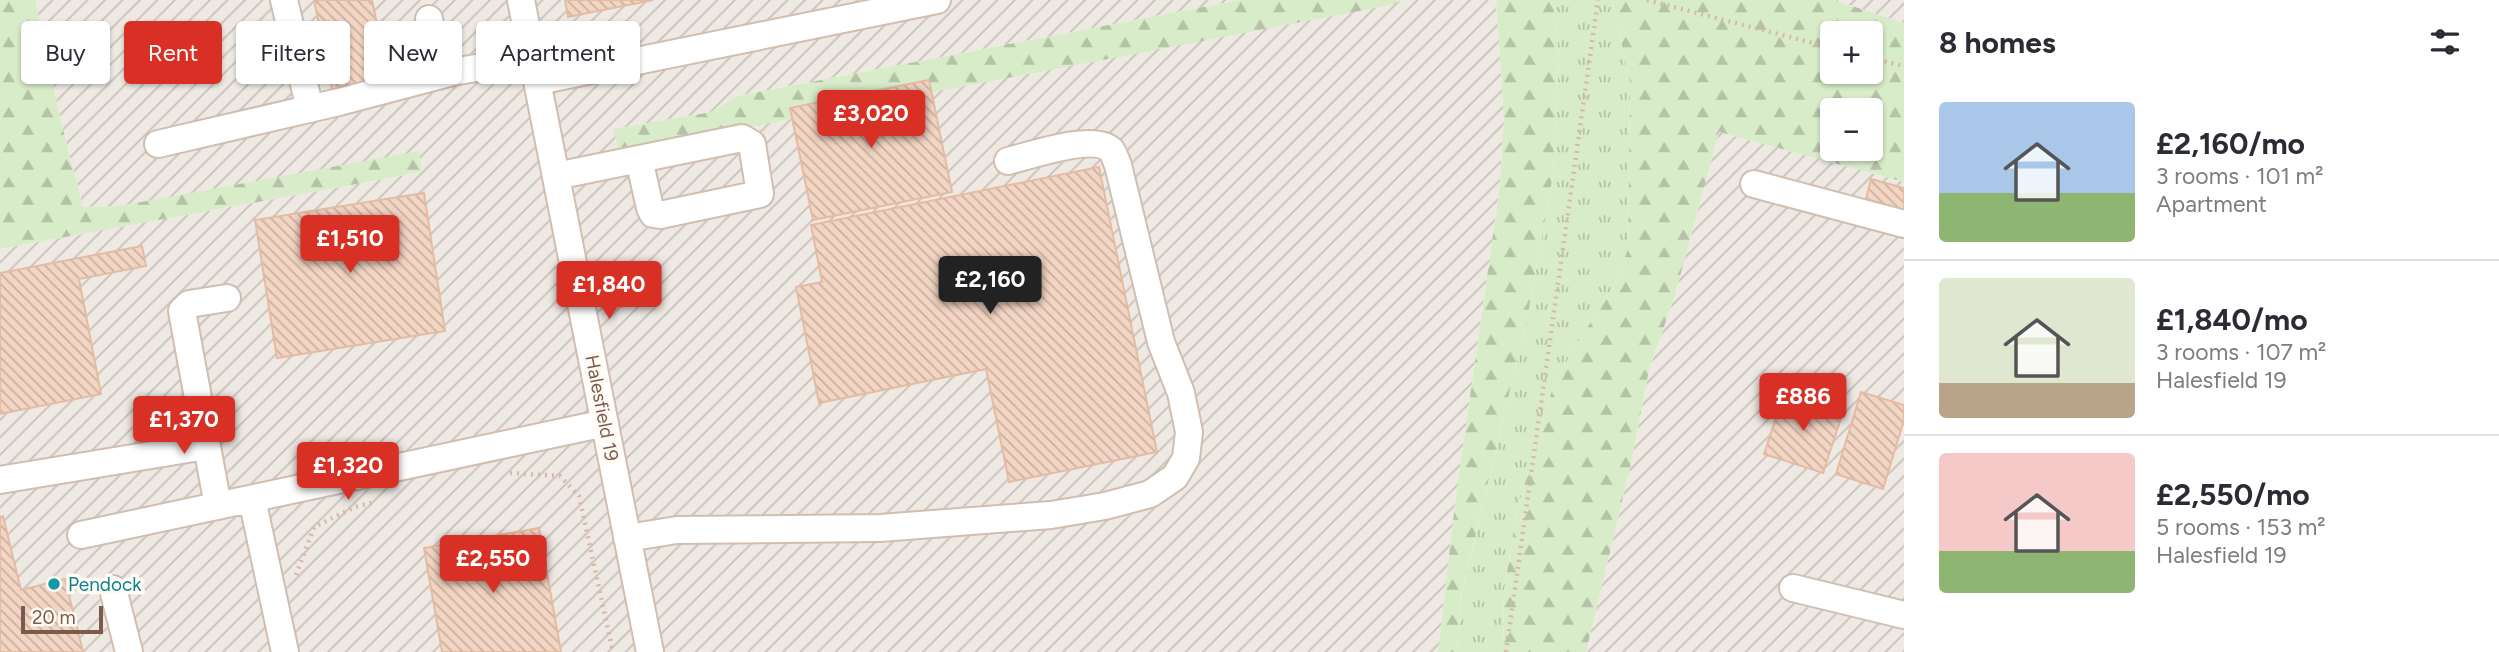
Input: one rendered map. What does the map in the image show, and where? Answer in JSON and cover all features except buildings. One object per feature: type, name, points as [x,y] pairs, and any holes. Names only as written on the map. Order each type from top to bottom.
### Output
[{"type":"street","points":[[284,0],[310,109]]},
{"type":"street","name":"Halesfield 19","points":[[521,0],[525,21]]},
{"type":"street","points":[[640,51],[937,0]]},
{"type":"street","points":[[158,144],[405,84]]},
{"type":"street","name":"Halesfield 19","points":[[538,84],[650,652]]},
{"type":"street","points":[[556,176],[639,159],[742,138],[752,144],[760,194],[660,215],[653,214],[639,159]]},
{"type":"street","points":[[627,538],[677,530],[880,528],[1051,515],[1150,495],[1175,477],[1186,458],[1189,432],[1181,393],[1161,342],[1118,165],[1111,150],[1084,143],[1008,161]]},
{"type":"street","points":[[1754,184],[1904,224]]},
{"type":"street","points":[[218,506],[182,311],[189,304],[227,298]]},
{"type":"street","points":[[81,535],[605,423]]},
{"type":"street","points":[[0,480],[206,446]]},
{"type":"street","points":[[252,499],[285,652]]},
{"type":"street","points":[[1793,588],[1904,615]]},
{"type":"street","points":[[113,589],[129,652]]},
{"type":"path","points":[[1506,652],[1598,0]]},
{"type":"path","points":[[1647,0],[1820,45]]},
{"type":"path","points":[[1883,61],[1904,66]]},
{"type":"path","points":[[498,475],[511,472],[560,476],[579,496],[613,652]]},
{"type":"path","points":[[293,585],[314,527],[355,507],[381,501]]},
{"type":"shaded area","points":[[35,0],[1239,0],[737,96],[711,112],[614,129],[1391,5],[1402,0],[1496,0],[1504,121],[1499,192],[1456,495],[1438,652],[0,652],[0,249],[422,172],[119,206],[83,207],[53,84],[110,84],[110,21],[39,21]]},
{"type":"shaded area","points":[[1834,0],[1904,0],[1904,23]]},
{"type":"shaded area","points":[[1719,132],[1904,182],[1904,652],[1586,652],[1631,464],[1649,370],[1675,295]]},
{"type":"green space","points":[[0,0],[35,0],[39,21],[21,21],[21,84],[53,84],[83,207],[119,206],[419,151],[422,172],[0,249]]},
{"type":"green space","points":[[1239,0],[1402,0],[1391,5],[619,152],[613,129],[711,112],[737,96]]},
{"type":"green space","points":[[1496,0],[1553,0],[1559,57],[1553,175],[1528,314],[1460,600],[1457,652],[1438,652],[1456,495],[1499,192],[1504,121]]},
{"type":"green space","points":[[1553,0],[1612,0],[1630,82],[1628,249],[1614,285],[1570,355],[1552,390],[1517,510],[1504,591],[1503,652],[1457,652],[1460,601],[1528,314],[1553,175],[1559,57]]},
{"type":"green space","points":[[1612,0],[1834,0],[1904,23],[1904,182],[1826,161],[1883,161],[1883,98],[1820,98],[1820,159],[1719,132],[1675,295],[1649,370],[1631,464],[1586,652],[1503,652],[1504,591],[1517,510],[1552,390],[1570,355],[1614,285],[1628,249],[1630,82]]},
{"type":"place","name":"Pendock","points":[[54,584]]}]
